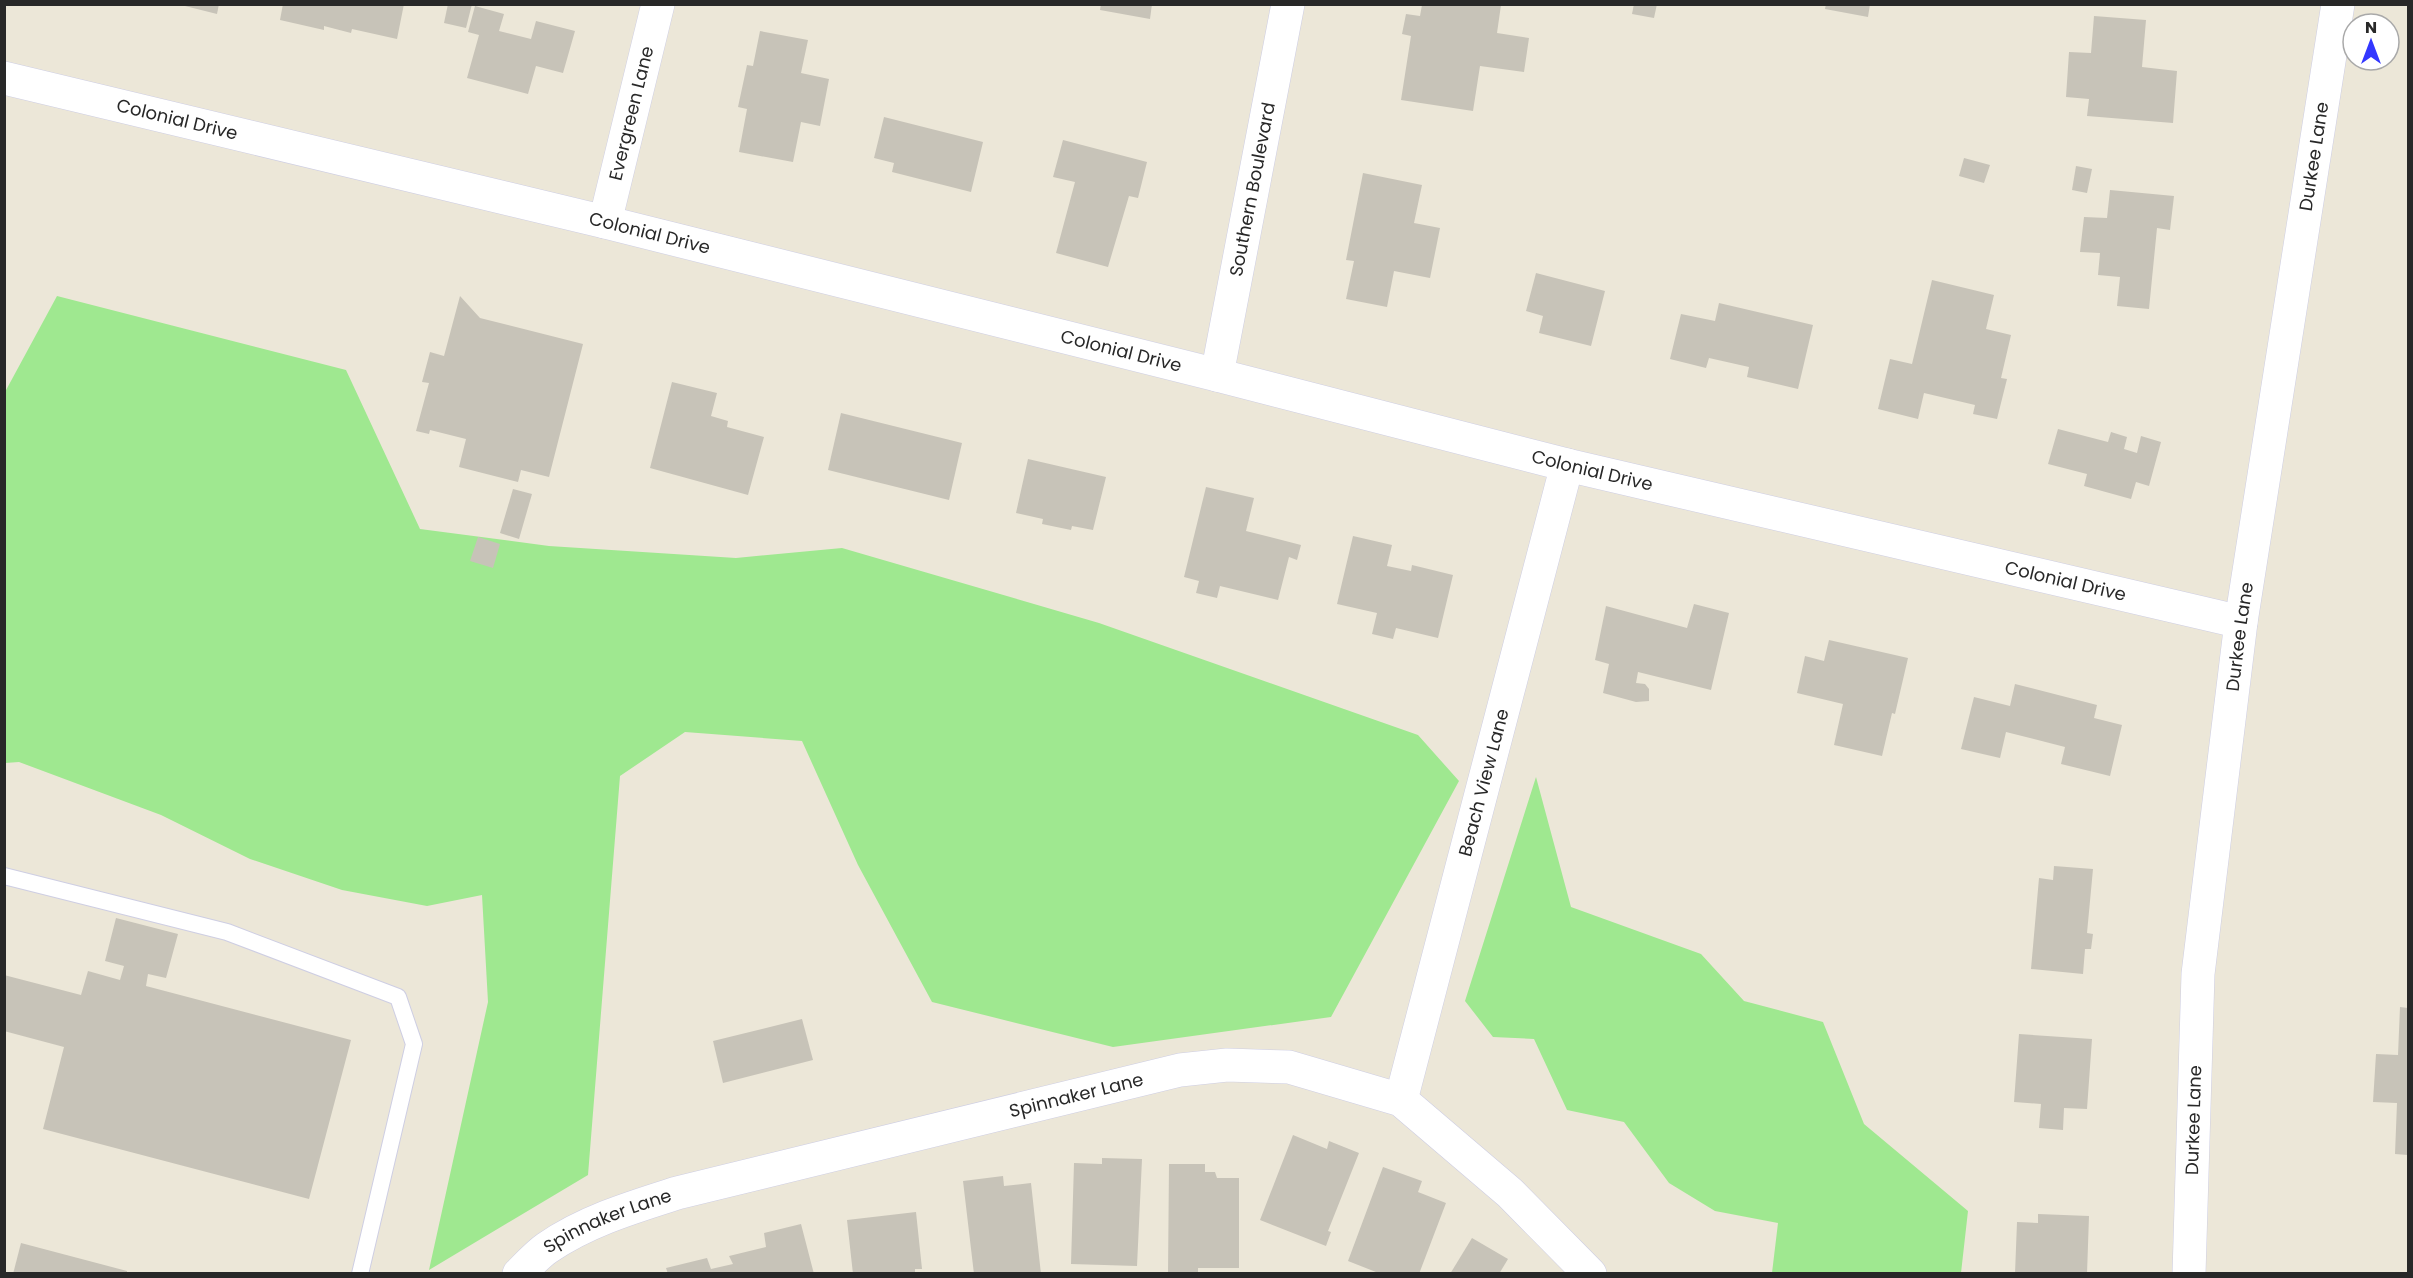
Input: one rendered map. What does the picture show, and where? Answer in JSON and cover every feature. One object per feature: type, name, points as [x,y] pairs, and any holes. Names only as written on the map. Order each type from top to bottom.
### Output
[{"type":"street","name":"Evergreen Lane","points":[[605,222],[658,4]]},
{"type":"street","name":"Southern Boulevard","points":[[1217,375],[1288,4]]},
{"type":"street","name":"Durkee Lane","points":[[2189,1274],[2198,974],[2241,622],[2338,4]]},
{"type":"street","name":"Colonial Drive","points":[[4,78],[605,222],[1568,465],[2241,622]]},
{"type":"street","name":"Beach View Lane","points":[[1401,1100],[1568,465]]},
{"type":"street","name":"Spinnaker Lane","points":[[519,1274],[547,1248],[591,1224],[624,1210],[677,1193],[1180,1070],[1227,1065],[1289,1067],[1401,1100],[1510,1193],[1590,1274]]},
{"type":"lane","points":[[4,876],[227,932],[398,997],[414,1044],[360,1274]]},
{"type":"green space","points":[[57,296],[346,370],[420,529],[549,546],[736,558],[842,548],[1099,623],[1418,735],[1459,781],[1331,1017],[1113,1047],[932,1002],[858,865],[802,741],[685,732],[620,776],[588,1175],[429,1270],[488,1002],[482,895],[427,906],[342,890],[250,859],[161,815],[19,762],[5,763],[5,392]]},
{"type":"green space","points":[[1536,777],[1571,907],[1701,954],[1744,1001],[1823,1022],[1864,1124],[1968,1211],[1961,1273],[1772,1273],[1778,1223],[1715,1211],[1669,1183],[1624,1122],[1567,1110],[1534,1039],[1493,1037],[1465,1001]]},
{"type":"building","points":[[177,4],[219,4],[217,14]]},
{"type":"building","points":[[283,4],[404,4],[397,39],[352,29],[351,33],[324,26],[324,30],[280,20]]},
{"type":"building","points":[[448,4],[472,4],[466,28],[444,23]]},
{"type":"building","points":[[1101,4],[1152,4],[1150,19],[1100,10]]},
{"type":"building","points":[[1634,4],[1657,4],[1654,18],[1632,14]]},
{"type":"building","points":[[1826,4],[1870,4],[1868,17],[1825,9]]},
{"type":"building","points":[[1422,5],[1501,5],[1497,33],[1529,38],[1524,72],[1480,66],[1473,111],[1401,100],[1411,36],[1402,34],[1406,14],[1420,16]]},
{"type":"building","points":[[475,6],[504,14],[499,31],[531,39],[536,21],[575,31],[563,73],[536,66],[528,94],[467,78],[479,35],[468,32]]},
{"type":"building","points":[[2094,16],[2146,20],[2142,67],[2177,71],[2173,123],[2087,116],[2089,99],[2066,97],[2069,52],[2091,53]]},
{"type":"building","points":[[760,31],[808,40],[801,73],[829,79],[820,126],[801,122],[793,162],[739,152],[747,109],[738,107],[747,65],[753,66]]},
{"type":"building","points":[[884,117],[983,142],[971,192],[892,172],[894,163],[874,158]]},
{"type":"building","points":[[1063,140],[1147,162],[1138,198],[1129,196],[1108,267],[1056,253],[1075,182],[1053,177]]},
{"type":"building","points":[[1964,158],[1990,165],[1984,183],[1959,176]]},
{"type":"building","points":[[2076,166],[2092,169],[2087,193],[2072,190]]},
{"type":"building","points":[[1363,173],[1422,185],[1414,223],[1440,228],[1430,278],[1394,271],[1387,307],[1346,299],[1354,261],[1346,260]]},
{"type":"building","points":[[2110,190],[2174,196],[2170,230],[2157,228],[2149,309],[2117,306],[2120,277],[2098,275],[2100,253],[2080,252],[2084,217],[2107,218]]},
{"type":"building","points":[[1536,273],[1605,291],[1591,346],[1539,333],[1543,316],[1526,311]]},
{"type":"building","points":[[1932,280],[1994,295],[1986,329],[2011,335],[2001,378],[2007,379],[1997,419],[1973,414],[1975,405],[1924,393],[1918,419],[1878,409],[1890,359],[1912,364]]},
{"type":"building","points":[[460,296],[480,318],[583,344],[549,477],[521,470],[518,482],[459,467],[466,439],[430,430],[429,434],[416,431],[429,383],[422,382],[430,352],[444,356]]},
{"type":"building","points":[[1719,303],[1813,325],[1798,389],[1747,377],[1749,367],[1709,358],[1706,368],[1670,359],[1681,314],[1715,321]]},
{"type":"building","points":[[672,382],[717,393],[711,416],[728,421],[727,427],[764,437],[748,495],[650,468]]},
{"type":"building","points":[[841,413],[962,443],[949,500],[828,470]]},
{"type":"building","points":[[2058,429],[2108,442],[2111,432],[2127,437],[2124,449],[2137,453],[2141,436],[2161,442],[2149,486],[2136,482],[2131,499],[2084,486],[2087,474],[2048,464]]},
{"type":"building","points":[[1028,459],[1106,477],[1093,530],[1072,526],[1071,530],[1042,524],[1043,519],[1016,513]]},
{"type":"building","points":[[1206,487],[1254,498],[1246,531],[1301,545],[1297,560],[1289,557],[1278,600],[1220,586],[1217,598],[1196,593],[1199,581],[1184,577]]},
{"type":"building","points":[[513,489],[532,494],[519,539],[500,533]]},
{"type":"building","points":[[1353,536],[1392,545],[1387,566],[1411,571],[1412,565],[1453,575],[1438,638],[1396,628],[1393,639],[1372,634],[1377,613],[1337,604]]},
{"type":"building","points":[[478,537],[500,544],[493,568],[470,561]]},
{"type":"building","points":[[1694,604],[1729,613],[1711,690],[1638,672],[1636,683],[1645,684],[1649,689],[1649,701],[1636,702],[1603,693],[1609,664],[1595,660],[1606,606],[1687,628]]},
{"type":"building","points":[[1829,640],[1908,658],[1882,756],[1834,745],[1843,704],[1797,693],[1805,656],[1824,661]]},
{"type":"building","points":[[2015,684],[2097,705],[2094,718],[2122,725],[2110,776],[2061,764],[2065,747],[2006,732],[2000,758],[1961,749],[1974,697],[2010,706]]},
{"type":"building","points":[[2054,866],[2093,869],[2087,933],[2093,934],[2091,949],[2085,949],[2083,974],[2031,969],[2039,878],[2053,880]]},
{"type":"building","points":[[116,918],[178,934],[166,978],[148,974],[146,986],[351,1040],[309,1199],[43,1129],[64,1047],[4,1031],[4,975],[81,995],[88,971],[120,980],[124,966],[105,961]]},
{"type":"building","points":[[2400,1007],[2408,1008],[2408,1155],[2395,1154],[2397,1103],[2373,1102],[2376,1054],[2398,1055]]},
{"type":"building","points":[[802,1019],[813,1060],[723,1083],[713,1041]]},
{"type":"building","points":[[2019,1034],[2092,1039],[2087,1109],[2064,1108],[2063,1130],[2039,1128],[2041,1104],[2014,1102]]},
{"type":"building","points":[[1293,1135],[1327,1149],[1329,1141],[1359,1153],[1328,1231],[1331,1232],[1326,1246],[1260,1220]]},
{"type":"building","points":[[1102,1158],[1142,1159],[1137,1266],[1071,1264],[1074,1163],[1102,1164]]},
{"type":"building","points":[[1169,1164],[1205,1164],[1205,1172],[1215,1172],[1217,1178],[1239,1178],[1239,1268],[1198,1268],[1198,1274],[1168,1274]]},
{"type":"building","points":[[1383,1167],[1422,1181],[1418,1192],[1446,1203],[1419,1274],[1381,1274],[1348,1261]]},
{"type":"building","points":[[1003,1176],[1004,1186],[1031,1183],[1041,1274],[974,1274],[963,1181]]},
{"type":"building","points":[[916,1212],[922,1269],[915,1269],[915,1274],[853,1274],[847,1220]]},
{"type":"building","points":[[2038,1214],[2089,1216],[2087,1274],[2015,1274],[2017,1222],[2038,1223]]},
{"type":"building","points":[[801,1224],[814,1274],[668,1274],[666,1268],[707,1258],[711,1269],[733,1264],[729,1256],[766,1247],[764,1233]]},
{"type":"building","points":[[1472,1238],[1508,1259],[1499,1274],[1450,1274]]},
{"type":"building","points":[[21,1243],[127,1271],[127,1274],[13,1274]]}]
